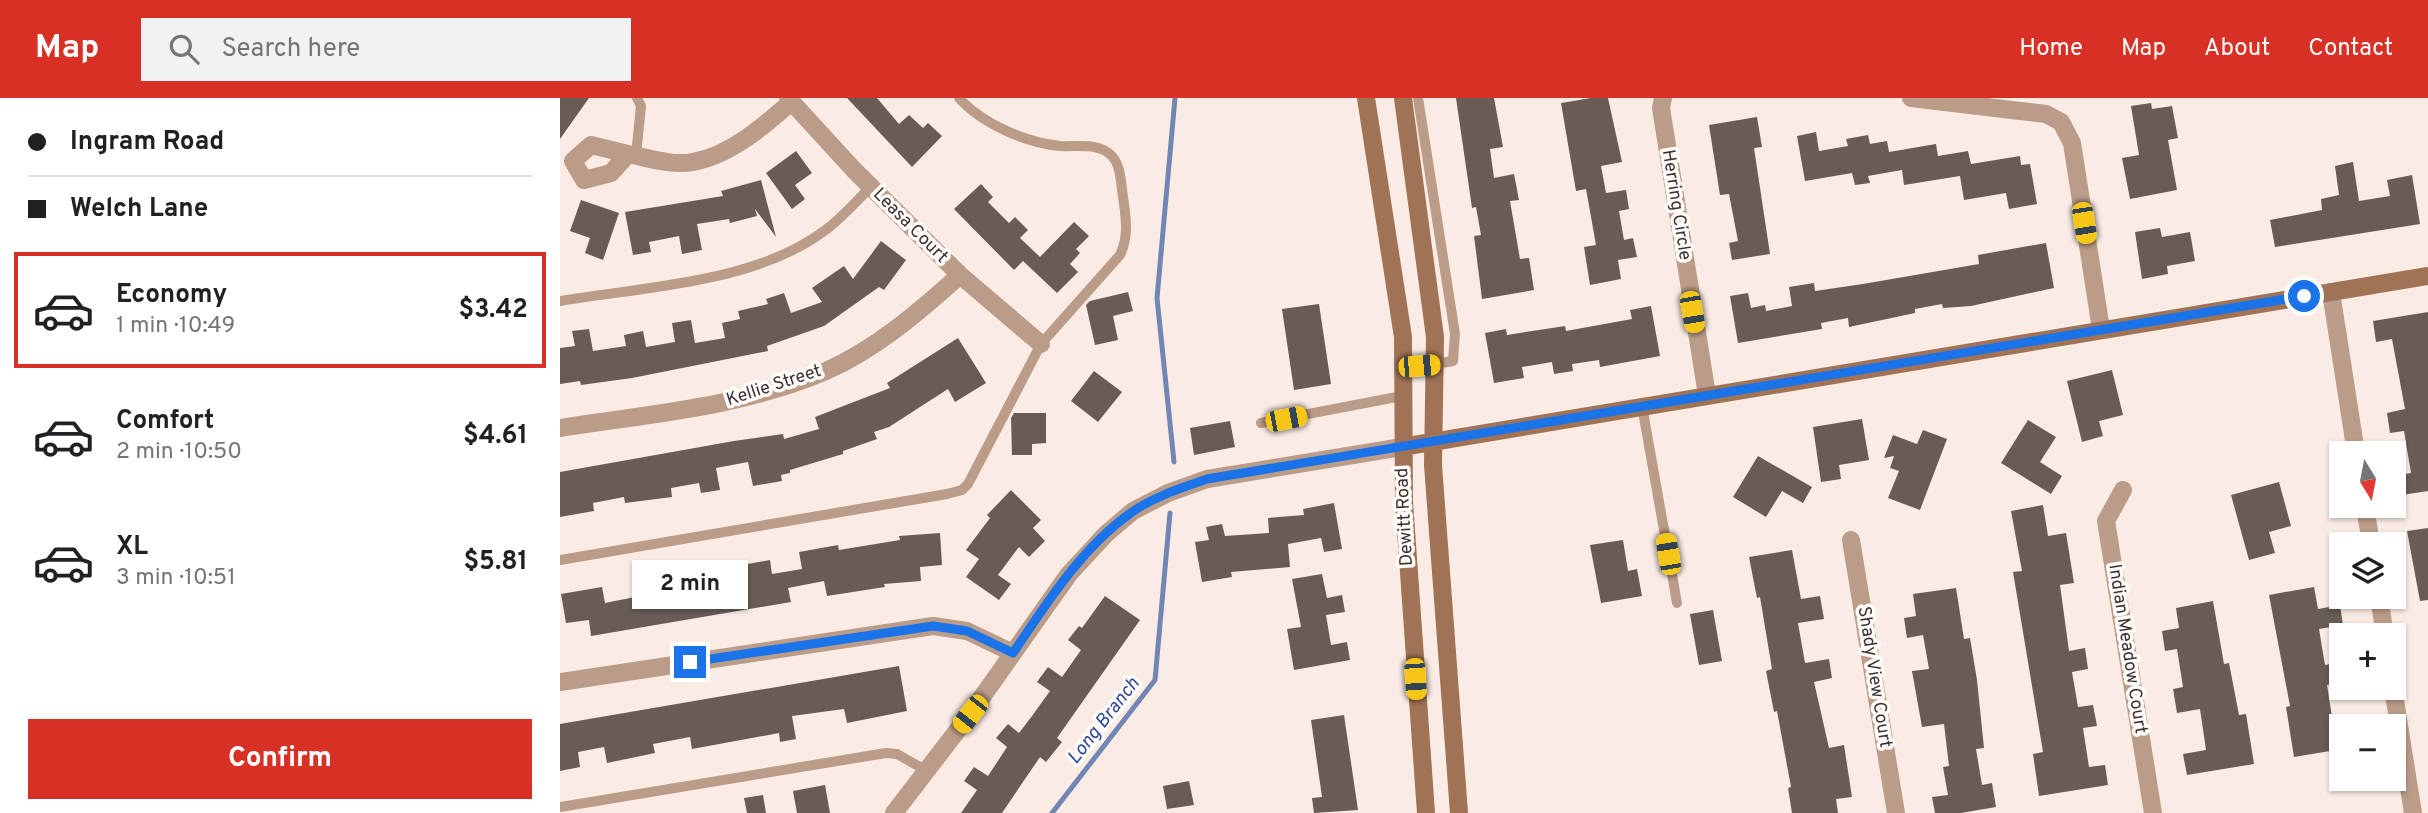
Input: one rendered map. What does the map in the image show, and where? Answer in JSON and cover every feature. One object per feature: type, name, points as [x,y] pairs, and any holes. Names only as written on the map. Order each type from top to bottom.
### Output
[{"type":"main road","name":"Dewitt Road","points":[[1366,98],[1403,337],[1402,447],[1410,625],[1426,813]]},
{"type":"main road","name":"Dewitt Road","points":[[1404,98],[1435,337],[1433,465],[1459,813]]},
{"type":"main road","points":[[1402,447],[2428,276]]},
{"type":"main road","points":[[1403,367],[1435,364]]},
{"type":"street","name":"Herring Circle","points":[[1663,98],[1661,108],[1707,395]]},
{"type":"street","points":[[1911,98],[2046,114],[2061,122],[2072,144],[2101,329]]},
{"type":"street","points":[[632,155],[667,162],[694,162],[759,130],[790,100]]},
{"type":"street","name":"Leasa Court","points":[[790,100],[871,187],[960,275],[1041,344]]},
{"type":"street","name":"Kellie Street","points":[[560,428],[730,402],[826,371],[914,317],[960,275]]},
{"type":"street","points":[[2331,292],[2355,441]]},
{"type":"street","points":[[894,813],[1069,574],[1106,534],[1133,511],[1168,493],[1207,479],[1402,447]]},
{"type":"street","name":"Indian Meadow Court","points":[[2123,490],[2106,520],[2152,813]]},
{"type":"street","name":"Shady View Court","points":[[1851,540],[1896,813]]},
{"type":"street","points":[[560,682],[933,626],[967,631],[1013,653]]},
{"type":"street","points":[[2395,700],[2413,813]]},
{"type":"lane","points":[[632,155],[641,106],[637,98]]},
{"type":"lane","points":[[560,560],[962,490],[978,467],[1004,410],[1041,344],[1109,269],[1125,244],[1126,215],[1117,166],[1114,158],[1104,150],[1087,145],[1060,146],[1030,140],[999,126],[959,98]]},
{"type":"lane","points":[[1418,98],[1455,334],[1453,361],[1435,364]]},
{"type":"lane","points":[[560,301],[718,275],[769,261],[825,231],[871,187]]},
{"type":"lane","points":[[1261,423],[1402,396]]},
{"type":"lane","points":[[1642,406],[1676,603]]},
{"type":"lane","points":[[560,807],[886,753],[897,754],[927,771]]},
{"type":"building","points":[[560,98],[589,98],[560,139]]},
{"type":"building","points":[[847,98],[877,98],[899,124],[909,115],[923,128],[928,123],[942,136],[912,167]]},
{"type":"building","points":[[1456,98],[1494,98],[1503,147],[1490,149],[1494,178],[1514,174],[1519,200],[1510,201],[1520,259],[1529,258],[1534,290],[1482,299],[1474,236],[1481,235],[1476,207],[1472,208]]},
{"type":"building","points":[[1608,98],[1622,162],[1601,166],[1606,193],[1626,190],[1629,209],[1619,211],[1624,240],[1633,238],[1637,257],[1618,260],[1621,279],[1590,285],[1584,247],[1596,245],[1586,189],[1576,191],[1561,103]]},
{"type":"building","points":[[2151,103],[2152,109],[2172,106],[2178,138],[2168,140],[2177,190],[2130,199],[2122,158],[2139,155],[2131,106]]},
{"type":"building","points":[[1757,117],[1762,147],[1754,148],[1770,254],[1732,260],[1729,243],[1738,241],[1729,194],[1720,195],[1709,125]]},
{"type":"building","points":[[1816,132],[1819,151],[1848,146],[1846,139],[1868,135],[1870,144],[1887,141],[1889,152],[1936,144],[1938,156],[1968,151],[1971,164],[2020,156],[2021,165],[2030,164],[2037,204],[2009,209],[2006,193],[1964,200],[1960,176],[1904,185],[1902,170],[1868,176],[1870,183],[1855,185],[1852,173],[1805,181],[1797,136]]},
{"type":"building","points":[[796,151],[812,173],[795,185],[805,199],[792,209],[766,173]]},
{"type":"building","points":[[2353,162],[2359,201],[2390,196],[2387,180],[2412,175],[2420,224],[2275,247],[2270,220],[2322,210],[2321,199],[2339,195],[2335,166]]},
{"type":"building","points":[[761,180],[776,237],[755,209],[757,216],[730,223],[729,219],[697,224],[702,250],[682,254],[679,236],[649,242],[651,252],[633,255],[625,212],[723,196],[721,191]]},
{"type":"building","points":[[981,184],[993,197],[988,202],[1009,223],[1015,217],[1028,230],[1020,238],[1040,257],[1074,222],[1089,236],[1076,249],[1080,253],[1070,264],[1078,272],[1057,293],[1023,261],[1014,270],[954,209]]},
{"type":"building","points":[[581,200],[619,213],[603,260],[585,253],[590,238],[570,231]]},
{"type":"building","points":[[2160,228],[2162,237],[2190,232],[2195,261],[2167,266],[2168,274],[2142,279],[2135,232]]},
{"type":"building","points":[[881,241],[906,260],[884,290],[879,287],[824,326],[767,346],[768,351],[632,378],[581,385],[580,381],[560,384],[560,348],[575,346],[572,331],[589,329],[593,351],[626,346],[624,335],[643,331],[646,347],[675,342],[672,323],[691,320],[695,343],[725,338],[722,323],[740,319],[738,311],[768,304],[766,299],[784,293],[791,313],[822,302],[812,288],[844,266],[853,279]]},
{"type":"building","points":[[2046,243],[2054,288],[1971,306],[1943,308],[1942,304],[1915,309],[1915,313],[1849,327],[1848,318],[1821,323],[1822,329],[1738,343],[1730,296],[1748,293],[1751,308],[1765,305],[1766,311],[1792,306],[1789,287],[1814,283],[1815,291],[1863,284],[1979,264],[1978,255]]},
{"type":"building","points":[[1128,292],[1133,311],[1113,316],[1118,340],[1095,345],[1086,305],[1090,301]]},
{"type":"building","points":[[1319,304],[1331,384],[1294,390],[1282,309]]},
{"type":"building","points":[[1651,306],[1660,356],[1600,367],[1599,360],[1572,364],[1573,371],[1554,374],[1552,362],[1522,367],[1524,378],[1494,383],[1485,333],[1506,329],[1507,335],[1565,326],[1566,331],[1632,319],[1630,310]]},
{"type":"building","points":[[2428,312],[2428,491],[2406,494],[2406,474],[2411,473],[2404,431],[2390,433],[2387,413],[2405,409],[2392,339],[2376,342],[2373,321]]},
{"type":"building","points":[[958,338],[986,383],[955,402],[948,389],[889,427],[874,432],[877,439],[843,451],[843,454],[790,470],[790,473],[781,475],[782,481],[753,486],[748,462],[716,468],[720,490],[701,493],[699,483],[671,488],[672,497],[625,503],[624,497],[593,503],[594,511],[560,517],[560,472],[734,441],[783,434],[784,439],[819,429],[815,417],[890,388],[887,383]]},
{"type":"building","points":[[2112,370],[2123,415],[2099,421],[2103,436],[2082,442],[2067,381]]},
{"type":"building","points":[[1094,371],[1122,392],[1098,422],[1071,401]]},
{"type":"building","points":[[1014,413],[1046,413],[1046,443],[1032,444],[1032,455],[1012,455],[1011,418]]},
{"type":"building","points":[[1862,419],[1869,460],[1839,465],[1841,479],[1821,482],[1813,427]]},
{"type":"building","points":[[2028,420],[2056,437],[2040,462],[2062,476],[2051,494],[2001,463]]},
{"type":"building","points":[[1230,421],[1235,447],[1194,455],[1190,428]]},
{"type":"building","points":[[1923,430],[1947,439],[1920,510],[1888,498],[1899,471],[1890,468],[1894,456],[1884,458],[1893,435],[1917,444]]},
{"type":"building","points":[[1758,456],[1812,487],[1803,503],[1782,491],[1766,517],[1733,497]]},
{"type":"building","points":[[2279,482],[2291,526],[2269,532],[2275,553],[2249,560],[2231,495]]},
{"type":"building","points":[[1011,490],[1041,520],[1033,528],[1045,541],[1029,557],[1019,547],[998,575],[1011,584],[999,600],[966,577],[979,559],[966,550],[990,518],[987,515]]},
{"type":"building","points":[[1334,503],[1342,549],[1324,552],[1321,538],[1288,544],[1290,567],[1231,572],[1232,577],[1202,582],[1195,542],[1209,540],[1206,527],[1222,524],[1225,536],[1269,533],[1268,518],[1304,515],[1303,509]]},
{"type":"building","points":[[2043,505],[2048,536],[2066,533],[2074,583],[2060,585],[2069,651],[2085,648],[2088,669],[2072,672],[2078,707],[2093,705],[2097,726],[2083,728],[2089,767],[2105,765],[2108,785],[2039,796],[2033,754],[2043,752],[2013,572],[2022,571],[2011,511]]},
{"type":"building","points":[[2428,528],[2428,600],[2420,601],[2407,531]]},
{"type":"building","points":[[940,533],[942,565],[920,567],[921,581],[884,584],[885,587],[827,596],[824,581],[788,588],[791,602],[591,636],[589,620],[566,623],[561,594],[602,587],[605,603],[635,597],[633,584],[649,581],[651,594],[682,589],[679,575],[697,572],[699,586],[728,580],[726,568],[770,560],[772,574],[802,569],[799,552],[838,545],[839,550],[900,540],[899,536]]},
{"type":"building","points":[[1623,540],[1628,571],[1637,569],[1642,596],[1601,603],[1590,545]]},
{"type":"building","points":[[1792,550],[1801,599],[1820,596],[1824,619],[1798,623],[1805,663],[1829,659],[1832,678],[1814,682],[1829,748],[1844,745],[1852,797],[1836,799],[1838,813],[1792,813],[1788,788],[1791,787],[1777,711],[1774,712],[1766,671],[1772,669],[1760,597],[1757,598],[1749,557]]},
{"type":"building","points":[[1322,574],[1327,598],[1342,595],[1345,612],[1326,615],[1331,645],[1347,642],[1350,660],[1294,670],[1287,629],[1301,627],[1292,579]]},
{"type":"building","points":[[2314,587],[2318,609],[2341,609],[2343,623],[2329,623],[2329,627],[2319,629],[2325,665],[2329,664],[2327,685],[2332,714],[2329,714],[2329,751],[2294,757],[2286,707],[2290,706],[2269,595]]},
{"type":"building","points":[[1956,588],[1964,639],[1970,638],[1977,680],[1984,748],[1976,749],[1982,785],[1992,783],[1996,807],[1961,813],[1935,813],[1932,797],[1948,795],[1943,767],[1949,766],[1944,724],[1922,727],[1912,671],[1929,669],[1923,635],[1907,638],[1904,618],[1916,616],[1913,594]]},
{"type":"building","points":[[1105,596],[1140,620],[1057,738],[1062,742],[1046,762],[1040,757],[1002,813],[961,813],[977,790],[964,781],[974,767],[988,776],[1007,747],[996,738],[1008,724],[1019,733],[1032,716],[1050,691],[1037,682],[1048,667],[1062,677],[1081,650],[1068,640],[1079,626],[1082,628]]},
{"type":"building","points":[[2213,601],[2224,664],[2229,663],[2239,715],[2246,714],[2254,764],[2187,775],[2183,754],[2206,750],[2200,709],[2177,713],[2173,689],[2183,687],[2177,649],[2165,651],[2162,631],[2179,628],[2176,608]]},
{"type":"building","points":[[1713,610],[1722,661],[1699,665],[1690,614]]},
{"type":"building","points":[[899,666],[907,711],[847,723],[844,709],[792,716],[796,739],[780,742],[779,733],[692,749],[690,737],[653,744],[655,753],[607,763],[604,747],[578,752],[580,767],[560,771],[560,724]]},
{"type":"building","points":[[1344,715],[1358,810],[1314,813],[1312,798],[1322,797],[1311,720]]},
{"type":"building","points":[[1189,781],[1194,805],[1167,809],[1163,786]]},
{"type":"building","points":[[825,785],[830,813],[797,813],[793,791]]},
{"type":"building","points":[[763,795],[766,813],[747,813],[744,798]]},
{"type":"waterway","points":[[1174,462],[1157,298],[1175,98]]},
{"type":"waterway","name":"Long Branch","points":[[1052,813],[1155,680],[1170,513]]},
{"type":"route","points":[[690,662],[897,629],[933,626],[967,631],[1013,653],[1069,574],[1106,534],[1133,511],[1168,493],[1207,479],[2304,296]]}]
